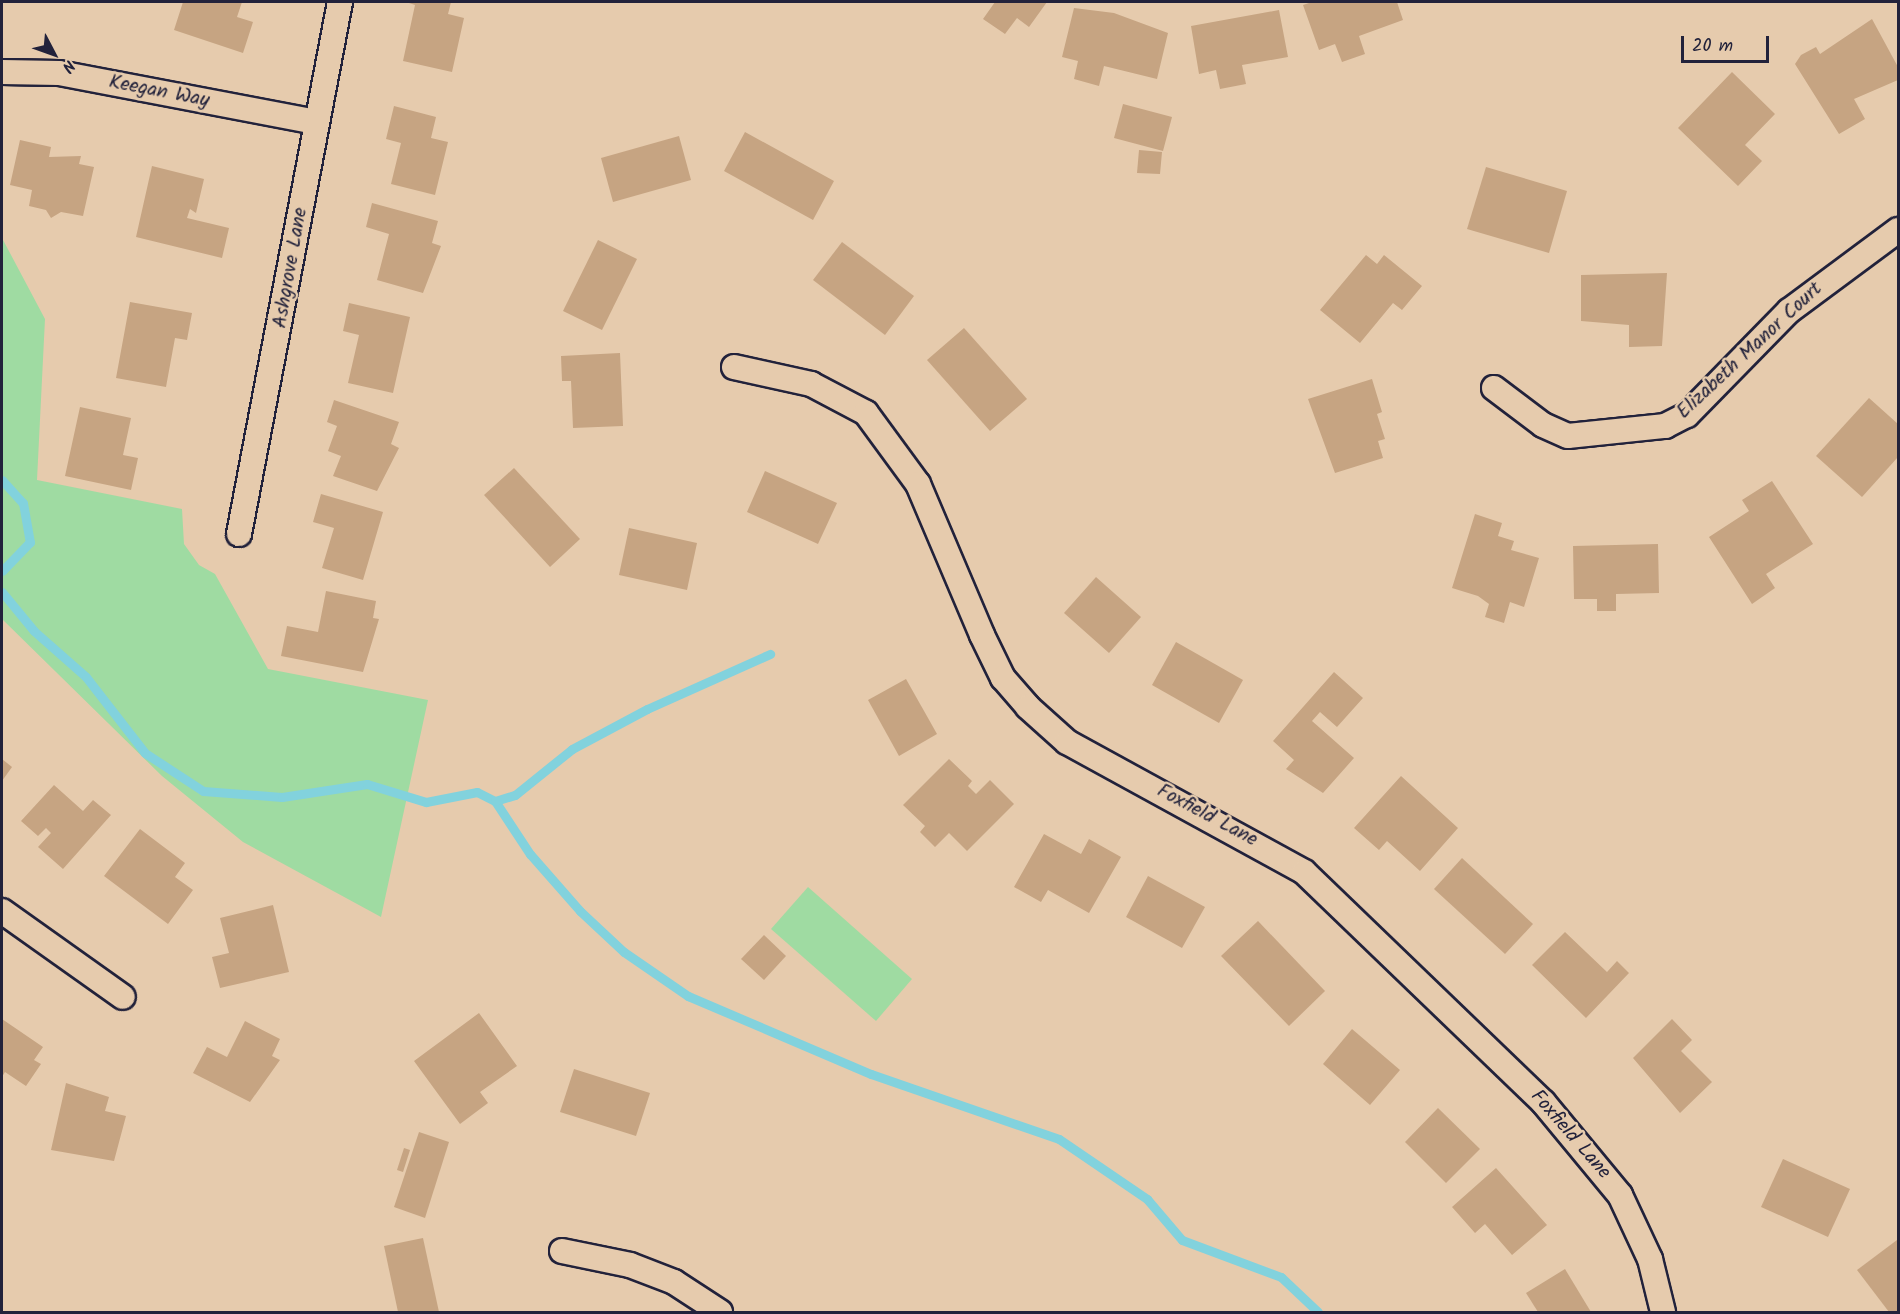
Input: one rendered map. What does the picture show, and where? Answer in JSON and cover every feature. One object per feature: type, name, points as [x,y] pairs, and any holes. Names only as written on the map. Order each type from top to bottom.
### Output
[{"type":"street","name":"Ashgrove Lane","points":[[239,534],[315,122],[340,2]]},
{"type":"street","name":"Keegan Way","points":[[2,72],[59,72],[315,122]]},
{"type":"street","name":"Elizabeth Manor Court","points":[[1494,388],[1543,425],[1568,436],[1665,426],[1687,415],[1789,311],[1899,230]]},
{"type":"street","name":"Foxfield Lane","points":[[734,367],[811,384],[866,413],[918,484],[987,646],[1028,707],[1083,751],[1304,872],[1544,1102],[1620,1195],[1650,1259],[1662,1312]]},
{"type":"street","points":[[2,911],[123,997]]},
{"type":"street","points":[[562,1251],[630,1265],[674,1282],[720,1312]]},
{"type":"green space","points":[[2,238],[45,319],[37,480],[182,509],[184,544],[199,565],[215,574],[268,669],[428,700],[381,917],[243,842],[162,776],[2,619]]},
{"type":"green space","points":[[808,887],[912,979],[876,1021],[771,929]]},
{"type":"building","points":[[183,2],[242,2],[237,17],[253,22],[243,53],[174,30]]},
{"type":"building","points":[[406,2],[451,2],[448,14],[464,18],[452,72],[403,61],[415,5]]},
{"type":"building","points":[[995,2],[1047,2],[1029,27],[1017,18],[1005,34],[983,19]]},
{"type":"building","points":[[1312,2],[1397,2],[1403,20],[1359,36],[1365,54],[1342,62],[1335,44],[1319,50],[1303,5]]},
{"type":"building","points":[[1074,8],[1114,13],[1168,33],[1157,79],[1104,66],[1099,86],[1074,79],[1078,61],[1062,57]]},
{"type":"building","points":[[1279,10],[1288,57],[1242,65],[1246,84],[1220,89],[1216,70],[1199,74],[1191,26]]},
{"type":"building","points":[[1872,19],[1898,67],[1898,80],[1854,99],[1865,119],[1839,134],[1795,64],[1801,55],[1816,47],[1820,54]]},
{"type":"building","points":[[1732,72],[1775,114],[1745,145],[1762,161],[1738,186],[1678,128]]},
{"type":"building","points":[[1123,104],[1172,117],[1163,151],[1114,138]]},
{"type":"building","points":[[394,106],[436,117],[431,138],[448,142],[435,195],[391,184],[401,143],[386,139]]},
{"type":"building","points":[[745,132],[834,181],[813,220],[724,171]]},
{"type":"building","points":[[679,136],[691,180],[613,202],[601,158]]},
{"type":"building","points":[[20,140],[51,147],[49,157],[81,156],[79,164],[94,167],[83,216],[61,212],[51,218],[46,210],[29,206],[32,190],[10,185]]},
{"type":"building","points":[[1139,150],[1162,152],[1160,174],[1137,173]]},
{"type":"building","points":[[152,166],[204,179],[196,213],[190,209],[187,218],[229,228],[222,258],[136,237]]},
{"type":"building","points":[[1486,167],[1567,191],[1549,253],[1467,229]]},
{"type":"building","points":[[372,203],[438,221],[432,243],[441,246],[423,293],[377,280],[389,234],[366,227]]},
{"type":"building","points":[[598,240],[637,259],[602,330],[563,311]]},
{"type":"building","points":[[842,242],[914,296],[885,335],[813,280]]},
{"type":"building","points":[[1366,255],[1377,264],[1384,255],[1422,286],[1402,310],[1393,303],[1360,343],[1320,310]]},
{"type":"building","points":[[1667,273],[1662,346],[1629,347],[1629,325],[1581,321],[1581,275]]},
{"type":"building","points":[[130,302],[192,313],[187,340],[175,338],[166,387],[116,378]]},
{"type":"building","points":[[349,303],[410,317],[393,393],[348,383],[359,335],[343,331]]},
{"type":"building","points":[[964,328],[1027,399],[990,431],[927,360]]},
{"type":"building","points":[[620,353],[623,426],[573,428],[571,381],[562,381],[561,356]]},
{"type":"building","points":[[1372,379],[1382,412],[1377,414],[1385,439],[1378,441],[1383,458],[1335,473],[1308,399]]},
{"type":"building","points":[[1869,398],[1898,424],[1898,457],[1862,497],[1816,456]]},
{"type":"building","points":[[334,400],[399,422],[391,444],[399,448],[377,491],[333,476],[341,456],[328,451],[337,426],[327,422]]},
{"type":"building","points":[[80,407],[131,418],[123,455],[138,458],[131,490],[65,476]]},
{"type":"building","points":[[514,468],[580,539],[550,567],[484,495]]},
{"type":"building","points":[[765,471],[837,503],[818,544],[747,512]]},
{"type":"building","points":[[1772,481],[1813,544],[1766,574],[1775,588],[1752,604],[1709,537],[1749,511],[1742,500]]},
{"type":"building","points":[[321,494],[383,512],[363,580],[322,568],[334,528],[313,522]]},
{"type":"building","points":[[1475,514],[1502,523],[1498,536],[1514,541],[1511,550],[1539,558],[1524,607],[1510,602],[1504,623],[1485,617],[1489,604],[1478,596],[1452,588]]},
{"type":"building","points":[[629,528],[697,543],[687,590],[619,575]]},
{"type":"building","points":[[1658,544],[1659,593],[1616,594],[1616,611],[1597,611],[1597,599],[1574,599],[1573,546]]},
{"type":"building","points":[[1096,577],[1141,617],[1109,653],[1064,613]]},
{"type":"building","points":[[326,591],[376,601],[373,618],[379,619],[363,672],[281,656],[287,626],[318,632]]},
{"type":"building","points":[[1176,642],[1243,680],[1219,723],[1152,685]]},
{"type":"building","points":[[1334,672],[1363,698],[1337,727],[1320,712],[1312,721],[1354,758],[1323,793],[1286,769],[1294,760],[1273,741]]},
{"type":"building","points":[[906,679],[937,734],[899,756],[868,700]]},
{"type":"building","points":[[2,759],[12,767],[2,781]]},
{"type":"building","points":[[949,759],[972,781],[968,786],[976,794],[990,780],[1014,804],[967,851],[949,833],[935,847],[920,832],[925,826],[903,805]]},
{"type":"building","points":[[1401,776],[1458,828],[1420,871],[1387,841],[1379,850],[1354,828]]},
{"type":"building","points":[[54,785],[83,811],[93,800],[111,815],[63,869],[38,847],[51,833],[46,828],[38,836],[21,821]]},
{"type":"building","points":[[140,829],[185,863],[175,877],[193,890],[168,924],[104,876]]},
{"type":"building","points":[[1044,834],[1081,854],[1089,839],[1121,857],[1089,913],[1048,890],[1041,902],[1014,887]]},
{"type":"building","points":[[1462,858],[1533,924],[1505,954],[1434,889]]},
{"type":"building","points":[[1148,876],[1205,907],[1182,948],[1126,917]]},
{"type":"building","points":[[273,905],[289,972],[220,988],[212,957],[229,953],[220,918]]},
{"type":"building","points":[[1258,921],[1325,991],[1289,1026],[1221,956]]},
{"type":"building","points":[[1565,932],[1607,972],[1617,961],[1629,973],[1586,1018],[1532,965]]},
{"type":"building","points":[[764,935],[786,956],[764,980],[741,959]]},
{"type":"building","points":[[479,1013],[517,1066],[480,1092],[488,1103],[460,1124],[414,1061]]},
{"type":"building","points":[[2,1019],[43,1047],[34,1060],[41,1064],[26,1086],[5,1072],[2,1077]]},
{"type":"building","points":[[1672,1019],[1692,1040],[1681,1051],[1712,1082],[1680,1113],[1633,1058]]},
{"type":"building","points":[[245,1021],[280,1039],[272,1056],[280,1060],[250,1102],[193,1073],[207,1047],[227,1057]]},
{"type":"building","points":[[1352,1029],[1400,1070],[1370,1105],[1323,1064]]},
{"type":"building","points":[[574,1069],[650,1093],[636,1136],[560,1112]]},
{"type":"building","points":[[66,1083],[109,1097],[105,1111],[126,1116],[114,1161],[51,1150]]},
{"type":"building","points":[[1438,1108],[1480,1149],[1446,1183],[1405,1142]]},
{"type":"building","points":[[419,1132],[449,1142],[425,1218],[394,1207]]},
{"type":"building","points":[[404,1148],[410,1150],[403,1172],[397,1170]]},
{"type":"building","points":[[1783,1159],[1850,1189],[1828,1237],[1761,1207]]},
{"type":"building","points":[[1496,1168],[1547,1225],[1512,1255],[1485,1224],[1475,1233],[1452,1207]]},
{"type":"building","points":[[423,1238],[439,1312],[398,1312],[384,1246]]},
{"type":"building","points":[[1897,1240],[1898,1312],[1889,1312],[1857,1270]]},
{"type":"building","points":[[1565,1269],[1591,1312],[1538,1312],[1526,1293]]},
{"type":"waterway","points":[[2,480],[23,503],[30,542],[2,571]]},
{"type":"waterway","points":[[2,592],[34,631],[86,677],[145,753],[203,791],[282,797],[367,784],[426,802],[477,792],[495,801],[530,854],[580,911],[624,952],[688,996],[871,1074],[1059,1139],[1147,1199],[1182,1240],[1281,1277],[1318,1312]]},
{"type":"waterway","points":[[495,801],[515,795],[572,749],[647,709],[770,654]]}]
